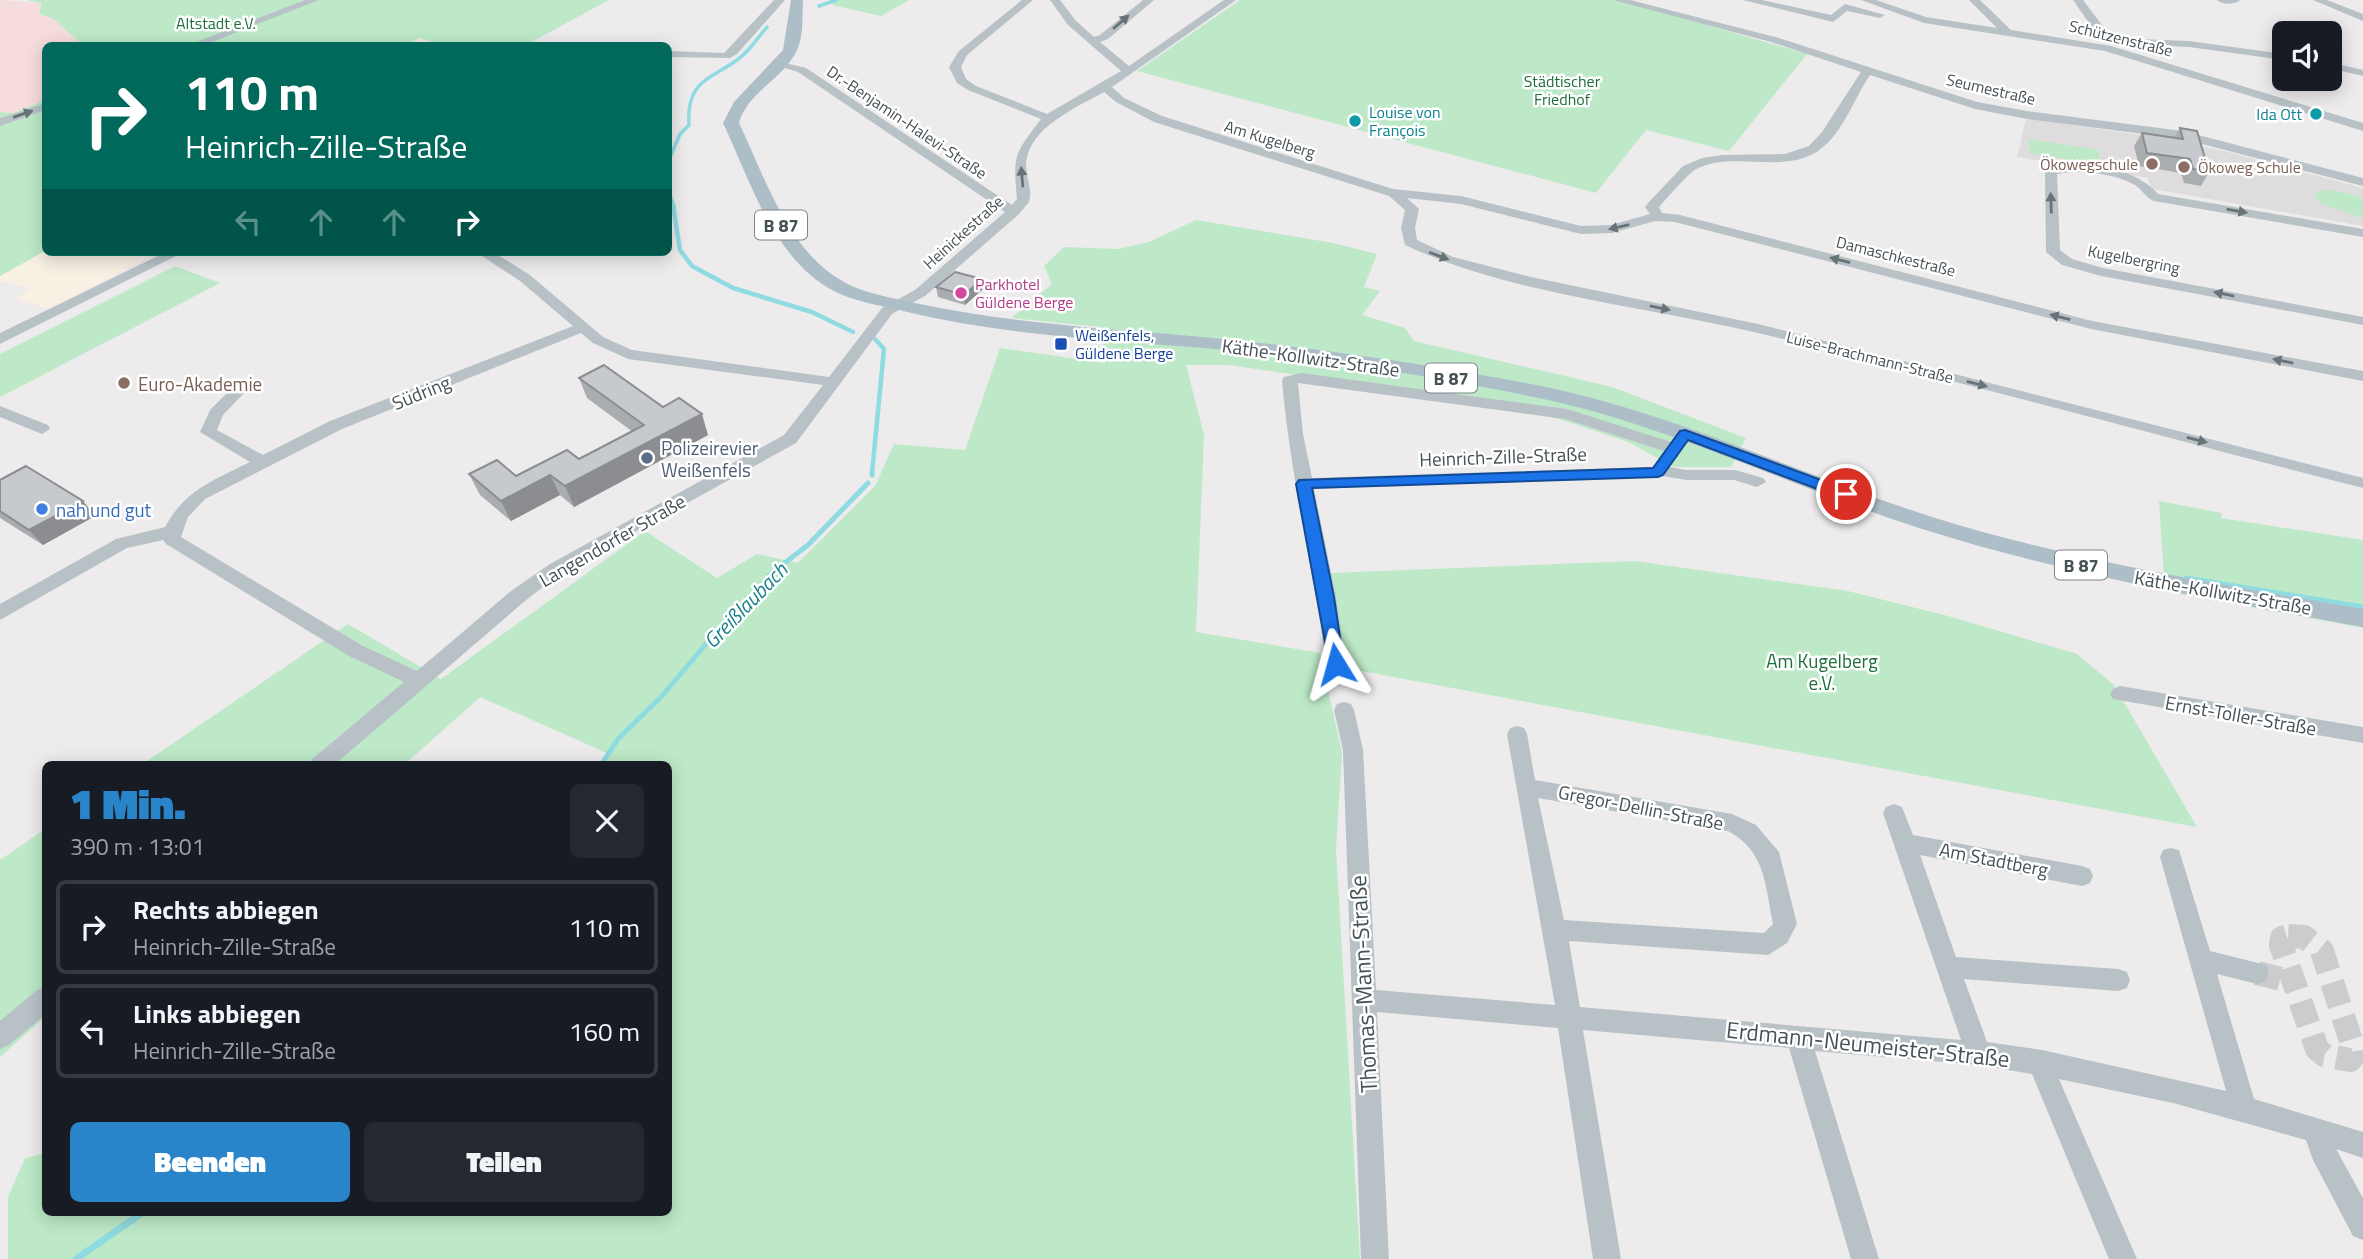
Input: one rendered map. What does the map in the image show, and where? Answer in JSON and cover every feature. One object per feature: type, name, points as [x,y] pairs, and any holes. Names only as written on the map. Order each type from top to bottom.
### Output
[{"type":"main road","name":"B 87","points":[[797,0],[793,42],[781,65],[730,119],[796,253],[818,274],[846,290],[900,304]]},
{"type":"main road","name":"Käthe-Kollwitz-Straße","points":[[900,304],[999,326],[1267,349],[1536,391],[1576,400],[1680,441],[2016,550],[2144,578],[2363,618]]},
{"type":"street","points":[[202,42],[314,0]]},
{"type":"street","points":[[672,54],[726,56],[733,52],[780,0]]},
{"type":"street","points":[[1028,0],[963,53],[956,67],[961,81],[972,88],[1048,118]]},
{"type":"street","points":[[1055,0],[1072,23],[1127,70]]},
{"type":"street","points":[[1091,41],[1104,37],[1149,0]]},
{"type":"street","name":"Heinickestraße","points":[[900,304],[920,293],[1013,212],[1024,199],[1020,162],[1027,146],[1048,118],[1105,87],[1231,0]]},
{"type":"street","name":"Seumestraße","points":[[1619,0],[1725,21],[2000,111],[2183,135],[2363,182]]},
{"type":"street","name":"Schützenstraße","points":[[1866,0],[1924,20],[2073,41],[2176,68],[2363,127]]},
{"type":"street","points":[[1974,0],[2006,31]]},
{"type":"street","points":[[2078,0],[2109,41]]},
{"type":"street","points":[[2222,0],[2235,0]]},
{"type":"street","points":[[2318,0],[2363,18]]},
{"type":"street","points":[[1746,3],[1833,19],[1845,7],[1856,8],[1922,26],[2006,31]]},
{"type":"street","points":[[2349,12],[2363,11]]},
{"type":"street","points":[[2073,41],[2189,44],[2272,55]]},
{"type":"street","name":"Dr.-Benjamin-Halevi-Straße","points":[[781,65],[802,70],[1013,212]]},
{"type":"street","points":[[2342,68],[2363,73]]},
{"type":"street","points":[[1658,217],[1652,207],[1654,202],[1668,193],[1679,176],[1692,166],[1713,159],[1793,156],[1818,146],[1868,70]]},
{"type":"street","name":"Am Kugelberg","points":[[1105,87],[1120,100],[1158,119],[1392,193],[1435,198]]},
{"type":"street","points":[[0,122],[42,107]]},
{"type":"street","name":"Kugelbergring","points":[[2363,233],[2154,197],[2140,182],[2110,174],[2062,169],[2051,172],[2053,252],[2067,262],[2088,269],[2363,321]]},
{"type":"street","points":[[1392,193],[1412,209],[1419,203],[1435,198]]},
{"type":"street","name":"Damaschkestraße","points":[[1435,198],[1461,200],[1581,230],[1612,229],[1658,217],[1706,225],[2091,325],[2356,375]]},
{"type":"street","name":"Luise-Brachmann-Straße","points":[[1412,209],[1408,228],[1410,242],[1448,260],[1531,281],[1758,328],[2363,483]]},
{"type":"street","points":[[0,339],[169,256]]},
{"type":"street","points":[[489,256],[525,278],[581,328],[598,340],[628,354],[833,382]]},
{"type":"street","name":"Langendorfer Straße","points":[[324,761],[518,596],[556,568],[790,439],[887,312],[900,304]]},
{"type":"street","name":"Südring","points":[[172,532],[181,514],[200,495],[336,425],[581,328]]},
{"type":"street","points":[[1336,664],[1327,597],[1304,484],[1290,380],[1301,378],[1567,414],[1680,441],[1659,470]]},
{"type":"street","points":[[245,384],[216,413],[208,432],[263,462]]},
{"type":"street","points":[[0,411],[43,429]]},
{"type":"street","name":"Heinrich-Zille-Straße","points":[[1304,484],[1659,470],[1686,475],[1724,473],[1757,482]]},
{"type":"street","points":[[0,613],[122,543],[172,532],[172,540],[356,651],[418,680]]},
{"type":"street","name":"Ernst-Toller-Straße","points":[[2120,694],[2363,735]]},
{"type":"street","name":"Thomas-Mann-Straße","points":[[1344,710],[1353,750],[1375,1259]]},
{"type":"street","name":"Gregor-Dellin-Straße","points":[[1517,734],[1555,930],[1606,1259]]},
{"type":"street","name":"Gregor-Dellin-Straße","points":[[1526,788],[1551,790],[1732,823],[1748,831],[1768,852],[1785,924],[1779,936],[1768,944],[1555,930]]},
{"type":"street","name":"Am Stadtberg","points":[[1894,813],[1978,1053]]},
{"type":"street","name":"Am Stadtberg","points":[[1906,843],[2082,876]]},
{"type":"street","points":[[2171,857],[2245,1110]]},
{"type":"street","points":[[2202,960],[2258,974]]},
{"type":"street","points":[[1947,967],[2118,980]]},
{"type":"street","name":"Erdmann-Neumeister-Straße","points":[[1364,1000],[1798,1036],[1978,1053],[2042,1062],[2142,1082],[2316,1129],[2363,1145]]},
{"type":"street","points":[[0,1037],[42,1001]]},
{"type":"street","points":[[1798,1036],[1865,1259]]},
{"type":"street","points":[[2042,1062],[2047,1080],[2123,1259]]},
{"type":"street","points":[[2316,1129],[2322,1151],[2363,1226]]},
{"type":"shaded area","points":[[0,0],[42,3],[39,14],[52,18],[80,42],[42,42],[42,101],[14,113],[0,112]]},
{"type":"shaded area","name":"Ökoweg Schule","points":[[2026,119],[2150,136],[2224,151],[2363,188],[2363,226],[2152,189],[2148,178],[2017,157]]},
{"type":"shaded area","points":[[42,253],[42,256],[150,256],[50,309],[15,299],[31,288],[0,281],[0,276]]},
{"type":"green space","name":"Altstadt e.V.","points":[[26,0],[609,0],[531,42],[432,42],[420,38],[412,42],[80,42],[52,18],[39,14],[42,3]]},
{"type":"green space","points":[[836,0],[909,0],[881,16],[832,5]]},
{"type":"green space","name":"Städtischer Friedhof","points":[[1240,0],[1621,0],[1807,54],[1729,151],[1646,130],[1596,193],[1137,71]]},
{"type":"green space","points":[[42,101],[42,253],[0,276],[0,112],[14,113]]},
{"type":"green space","points":[[2029,139],[2099,150],[2100,165],[2029,153]]},
{"type":"green space","points":[[2321,190],[2339,191],[2363,198],[2363,218],[2320,203],[2315,194]]},
{"type":"green space","points":[[1196,220],[1333,243],[1377,254],[1364,287],[1380,291],[1362,315],[1405,328],[1414,341],[1612,387],[1746,438],[1731,467],[1674,467],[1628,442],[1559,419],[1494,403],[1228,365],[1186,365],[1204,435],[1196,632],[1320,653],[1342,753],[1336,849],[1360,1259],[8,1259],[8,1197],[25,1158],[42,1154],[42,1216],[672,1216],[672,761],[603,761],[609,754],[480,697],[408,761],[147,761],[348,624],[441,679],[645,531],[717,578],[757,554],[798,563],[875,486],[894,444],[965,450],[1000,348],[1106,363],[1100,327],[1011,318],[1052,284],[1044,266],[1064,247],[1118,249],[1149,242]]},
{"type":"green space","points":[[175,266],[220,283],[0,397],[0,354]]},
{"type":"green space","points":[[2159,501],[2222,513],[2221,518],[2363,540],[2363,628],[2165,591]]},
{"type":"green space","name":"Am Kugelberg e.V.","points":[[1635,561],[1848,591],[1948,616],[2077,654],[2114,685],[2197,827],[1345,668],[1330,573]]},
{"type":"green space","points":[[42,831],[42,1020],[0,1057],[0,860]]},
{"type":"building","points":[[2180,128],[2197,131],[2209,172],[2193,169],[2190,159],[2147,153],[2142,133],[2183,139]]},
{"type":"building","points":[[955,272],[982,279],[964,295],[936,287]]},
{"type":"building","points":[[604,365],[663,407],[679,398],[702,414],[565,486],[550,475],[501,501],[469,474],[497,460],[516,476],[567,450],[579,459],[644,425],[579,378]]},
{"type":"building","points":[[26,466],[83,501],[29,530],[0,511],[0,480]]},
{"type":"waterway","name":"Greißlaubach","points":[[819,6],[836,0]]},
{"type":"waterway","name":"Greißlaubach","points":[[672,153],[680,134],[689,125],[689,110],[695,90],[741,57],[767,27]]},
{"type":"waterway","name":"Greißlaubach","points":[[672,201],[674,207]]},
{"type":"waterway","name":"Greißlaubach","points":[[673,205],[680,250],[692,266],[733,288],[812,312],[853,332]]},
{"type":"waterway","name":"Greißlaubach","points":[[872,473],[884,349],[875,339]]},
{"type":"waterway","name":"Greißlaubach","points":[[604,761],[618,739],[662,696],[706,644],[746,612],[765,591],[769,575],[808,545],[868,483]]},
{"type":"waterway","points":[[2186,578],[2363,607]]},
{"type":"waterway","name":"Greißlaubach","points":[[76,1259],[138,1216]]},
{"type":"tunnel","points":[[2288,936],[2304,937],[2322,951],[2353,1047],[2354,1055],[2350,1060],[2324,1055],[2317,1049],[2281,945],[2282,938],[2288,936]]},
{"type":"tunnel","points":[[2257,973],[2293,982]]},
{"type":"place","name":"Ida Ott","points":[[2316,114]]},
{"type":"place","name":"Louise von François","points":[[1355,121]]},
{"type":"place","name":"Ökowegschule","points":[[2152,164]]},
{"type":"place","name":"Ökoweg Schule","points":[[2184,167]]},
{"type":"place","name":"Parkhotel Güldene Berge","points":[[961,293]]},
{"type":"place","name":"Weißenfels, Güldene Berge","points":[[1061,344]]},
{"type":"place","name":"Euro-Akademie","points":[[124,383]]},
{"type":"place","name":"Polizeirevier Weißenfels","points":[[647,458]]},
{"type":"place","name":"nah und gut","points":[[42,509]]},
{"type":"route","points":[[1336,664],[1327,597],[1304,484],[1658,472],[1685,434],[1846,494]]}]
